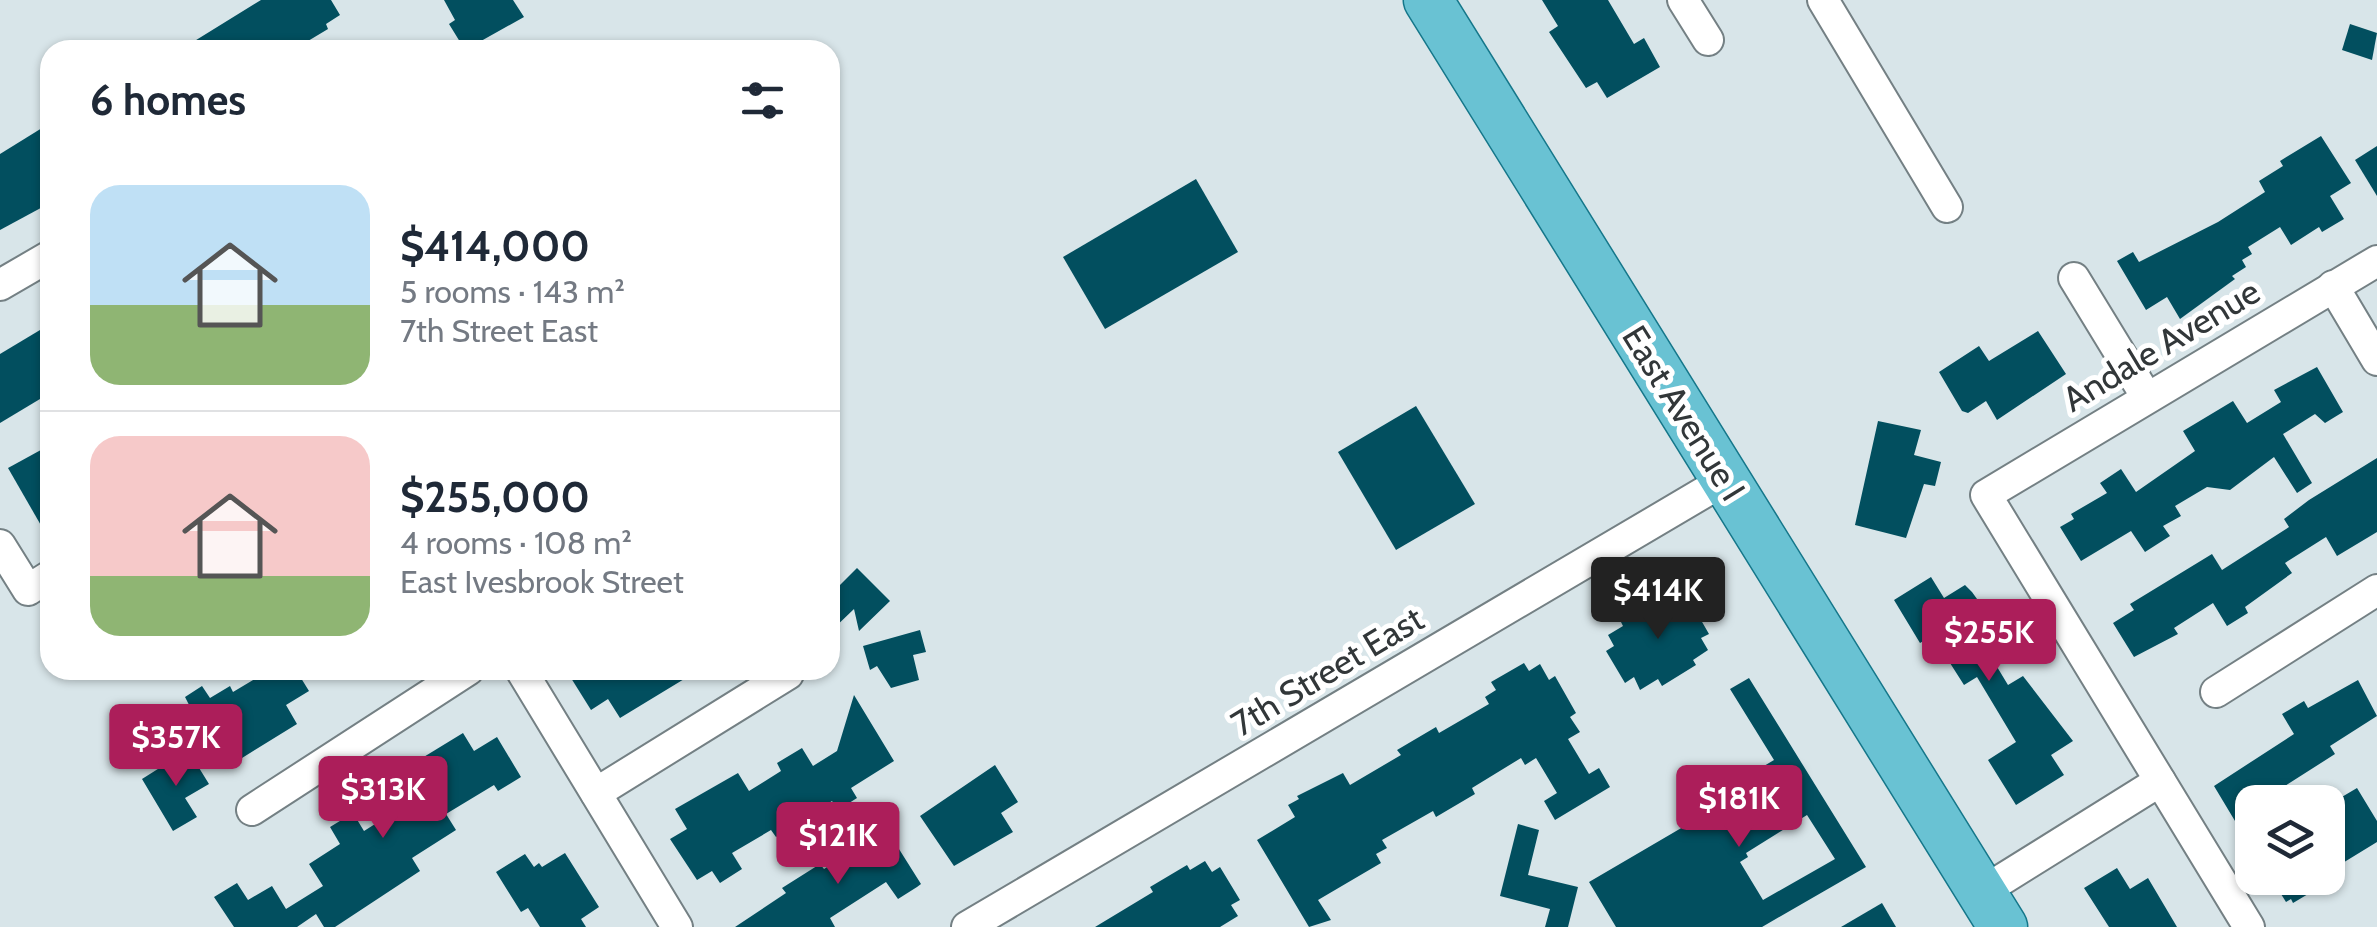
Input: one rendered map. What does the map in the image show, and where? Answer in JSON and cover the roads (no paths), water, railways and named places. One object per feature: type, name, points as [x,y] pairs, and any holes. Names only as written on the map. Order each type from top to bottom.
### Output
[{"type":"main road","name":"East Avenue I","points":[[1428,0],[1992,910]]},
{"type":"street","points":[[1684,0],[1708,40]]},
{"type":"street","points":[[1823,0],[1948,207]]},
{"type":"street","name":"Andale Avenue","points":[[2160,781],[1986,496],[2146,396],[2377,261]]},
{"type":"street","points":[[0,285],[40,262]]},
{"type":"street","points":[[2074,278],[2146,396]]},
{"type":"street","points":[[2333,286],[2377,360]]},
{"type":"street","name":"7th Street East","points":[[967,927],[1725,480]]},
{"type":"street","points":[[0,545],[39,583]]},
{"type":"street","points":[[2216,692],[2377,590]]},
{"type":"street","points":[[252,810],[453,680]]},
{"type":"street","points":[[527,680],[677,927]]},
{"type":"street","points":[[596,794],[778,680]]},
{"type":"street","points":[[1992,910],[2160,781],[2249,927]]}]
